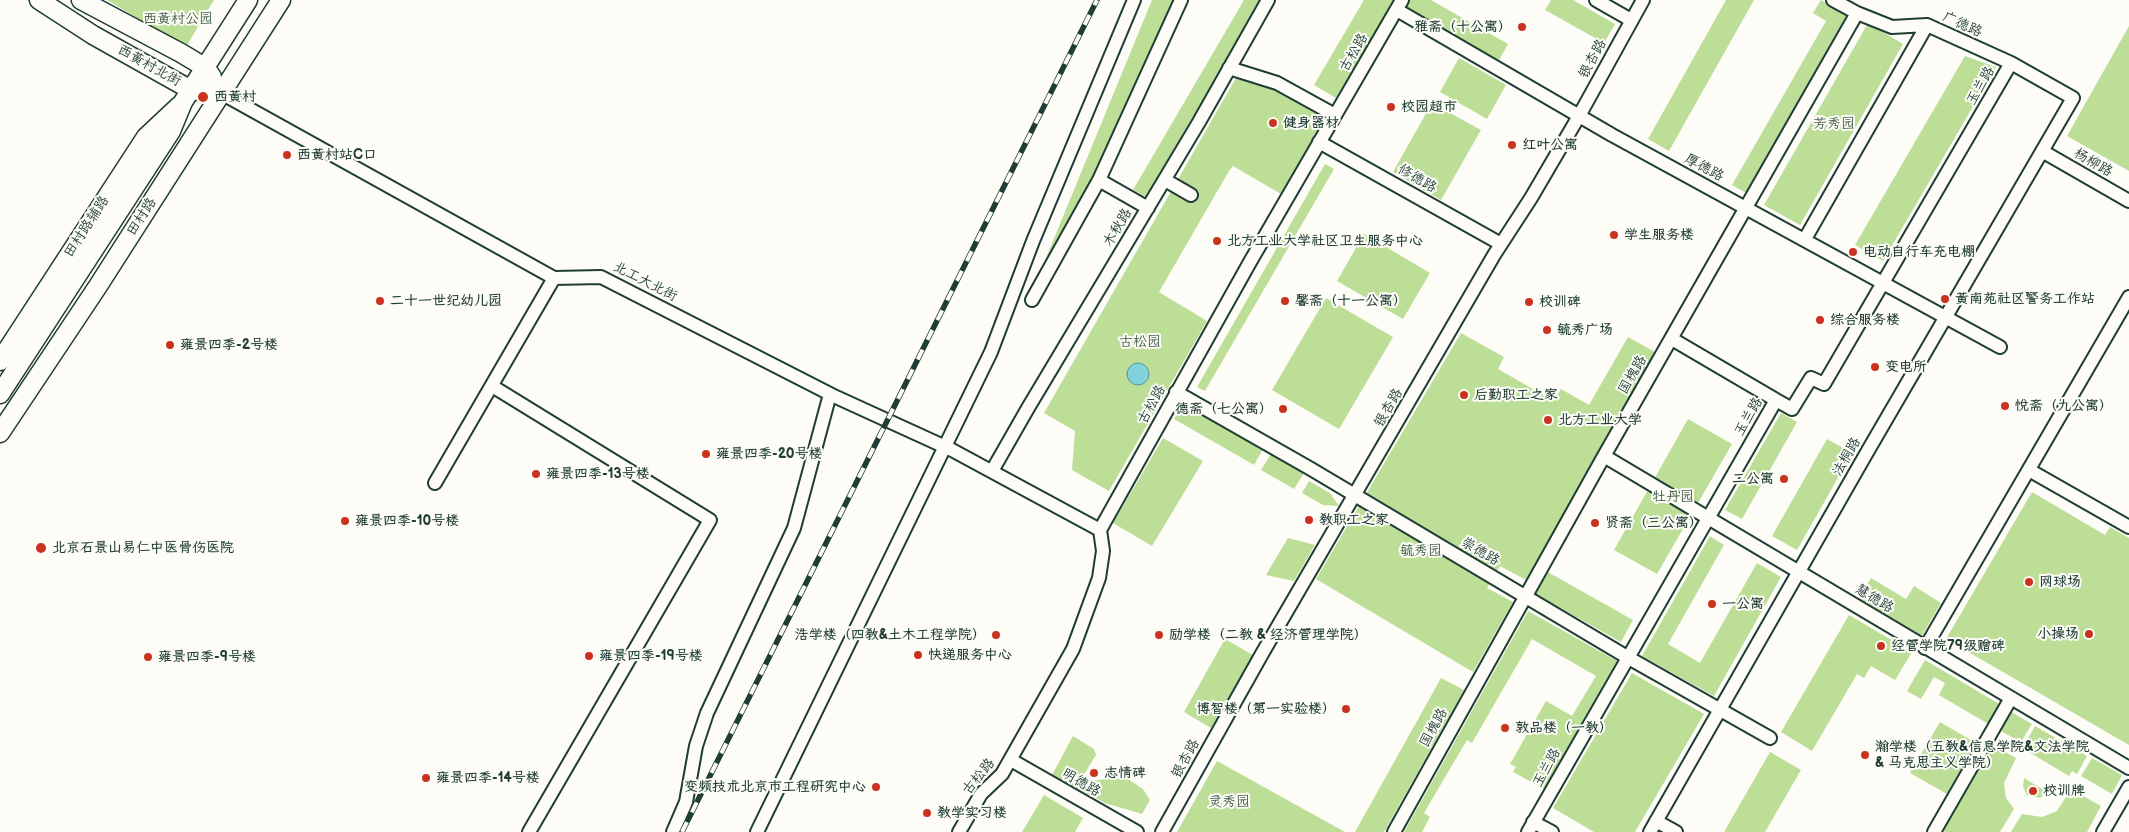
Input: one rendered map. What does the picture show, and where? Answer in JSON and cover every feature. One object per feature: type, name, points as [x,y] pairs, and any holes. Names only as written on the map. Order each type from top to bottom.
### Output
[{"type":"main road","name":"西黄村北街","points":[[39,0],[187,96],[221,93]]},
{"type":"main road","name":"西黄村北街","points":[[81,0],[206,68]]},
{"type":"main road","name":"田村路","points":[[0,394],[171,131],[187,96],[248,0]]},
{"type":"main road","name":"田村路","points":[[0,433],[98,286],[281,0]]},
{"type":"main road","points":[[206,68],[221,93]]},
{"type":"main road","name":"田村路辅路","points":[[0,360],[146,137],[187,96]]},
{"type":"street","points":[[757,832],[948,448],[991,352],[1033,241],[1134,0]]},
{"type":"street","points":[[1032,300],[1099,180],[1181,0]]},
{"type":"street","name":"木秋路","points":[[992,471],[1165,180],[1268,0]]},
{"type":"street","points":[[1596,0],[1631,20]]},
{"type":"street","name":"银杏路","points":[[1162,832],[1354,495],[1501,244],[1531,198],[1579,116],[1643,0]]},
{"type":"street","name":"广德路","points":[[1834,0],[1857,13],[1892,27],[1927,25],[2011,63],[2073,98]]},
{"type":"street","name":"古松路","points":[[959,832],[981,794],[1002,774],[1073,649],[1099,578],[1103,551],[1100,530],[1176,392],[1400,5]]},
{"type":"street","name":"厚德路","points":[[1400,5],[1579,116],[2000,347]]},
{"type":"street","name":"国槐路","points":[[1394,832],[1604,456],[1857,13]]},
{"type":"street","points":[[1804,239],[1927,25]]},
{"type":"street","name":"玉兰路","points":[[1530,827],[1776,400],[1792,409],[1811,378],[1824,384],[2011,63]]},
{"type":"street","points":[[1229,68],[1277,83],[1335,115]]},
{"type":"street","points":[[221,93],[554,278],[434,483]]},
{"type":"street","name":"法桐路","points":[[1653,827],[2073,98]]},
{"type":"street","name":"修德路","points":[[1319,142],[1501,244]]},
{"type":"street","name":"杨柳路","points":[[2042,151],[2129,201]]},
{"type":"street","points":[[1099,180],[1148,208]]},
{"type":"street","points":[[1165,180],[1191,195]]},
{"type":"street","name":"北工大北街","points":[[554,278],[601,277],[830,394],[948,448],[1100,530]]},
{"type":"street","points":[[1925,648],[2129,297]]},
{"type":"street","points":[[1672,339],[1776,400]]},
{"type":"street","points":[[492,386],[710,520],[529,832]]},
{"type":"street","name":"崇德路","points":[[1176,392],[1770,738]]},
{"type":"street","points":[[673,832],[686,802],[696,746],[707,713],[794,528],[830,394]]},
{"type":"street","name":"慧德路","points":[[1604,456],[2129,768]]},
{"type":"street","points":[[2028,470],[2129,527]]},
{"type":"street","points":[[1984,745],[2011,698]]},
{"type":"street","points":[[1934,832],[2011,698]]},
{"type":"street","name":"明德路","points":[[1010,760],[1137,832]]},
{"type":"street","points":[[2103,832],[2129,787]]},
{"type":"street","points":[[1530,827],[1552,832]]},
{"type":"street","points":[[1653,827],[1676,832]]},
{"type":"green space","name":"西黄村公园","points":[[107,0],[214,0],[186,47]]},
{"type":"green space","points":[[1152,0],[1174,0],[1094,177],[1032,292]]},
{"type":"green space","points":[[1244,0],[1261,0],[1146,197],[1133,190]]},
{"type":"green space","points":[[1364,0],[1394,0],[1336,98],[1314,85]]},
{"type":"green space","points":[[1410,0],[1431,0],[1508,44],[1498,62],[1405,8]]},
{"type":"green space","points":[[1551,0],[1573,0],[1615,24],[1604,43],[1545,10]]},
{"type":"green space","points":[[1726,0],[1754,0],[1669,151],[1648,139]]},
{"type":"green space","points":[[1821,0],[1847,15],[1746,193],[1732,185],[1826,21],[1813,13]]},
{"type":"green space","name":"芳秀园","points":[[1868,23],[1903,44],[1800,225],[1764,205]]},
{"type":"green space","points":[[2129,26],[2129,171],[2067,136]]},
{"type":"green space","points":[[1965,56],[1996,67],[1883,261],[1855,245]]},
{"type":"green space","points":[[1459,58],[1506,85],[1487,119],[1440,92]]},
{"type":"green space","name":"古松园","points":[[1236,78],[1273,88],[1325,119],[1281,194],[1233,166],[1229,171],[1159,292],[1207,321],[1109,491],[1072,470],[1075,431],[1044,413]]},
{"type":"green space","points":[[1432,103],[1481,130],[1441,200],[1393,172]]},
{"type":"green space","points":[[1325,164],[1334,169],[1205,391],[1197,387]]},
{"type":"green space","points":[[1364,234],[1430,273],[1403,319],[1337,281]]},
{"type":"green space","points":[[1326,298],[1393,337],[1339,429],[1272,390]]},
{"type":"green space","name":"毓秀园","points":[[1461,333],[1504,357],[1498,369],[1554,401],[1561,389],[1589,405],[1628,337],[1655,352],[1526,580],[1500,566],[1487,588],[1513,602],[1473,672],[1316,579]]},
{"type":"green space","points":[[1184,403],[1263,449],[1254,465],[1174,419]]},
{"type":"green space","points":[[1781,413],[1797,422],[1742,519],[1725,510]]},
{"type":"green space","name":"牡丹园","points":[[1688,419],[1732,444],[1657,574],[1614,550]]},
{"type":"green space","points":[[1163,438],[1203,461],[1152,546],[1113,523]]},
{"type":"green space","points":[[1827,439],[1852,453],[1797,550],[1772,536]]},
{"type":"green space","points":[[1271,454],[1304,473],[1294,489],[1261,470]]},
{"type":"green space","points":[[1309,481],[1330,493],[1339,506],[1323,505],[1302,493]]},
{"type":"green space","points":[[2032,492],[2105,535],[2110,527],[2129,538],[2129,745],[1946,639]]},
{"type":"green space","points":[[1710,536],[1724,545],[1668,644],[1700,663],[1757,563],[1781,577],[1714,696],[1642,656]]},
{"type":"green space","points":[[1288,538],[1315,545],[1294,581],[1266,575]]},
{"type":"green space","points":[[1546,571],[1633,620],[1621,642],[1534,593]]},
{"type":"green space","points":[[1871,578],[1906,599],[1914,586],[1941,603],[1921,637],[1858,599]]},
{"type":"green space","points":[[1528,611],[1617,661],[1544,789],[1513,772],[1516,767],[1510,764],[1546,701],[1572,716],[1596,676],[1532,639],[1472,743],[1467,740],[1424,813],[1430,817],[1422,832],[1404,832]]},
{"type":"green space","points":[[1849,615],[1912,652],[1895,680],[1871,666],[1864,678],[1857,674],[1812,751],[1781,732]]},
{"type":"green space","points":[[1225,639],[1253,655],[1211,728],[1184,712]]},
{"type":"green space","points":[[1925,660],[2001,705],[1990,725],[1939,695],[1945,683],[1934,677],[1921,699],[1907,691]]},
{"type":"green space","points":[[1632,673],[1704,714],[1635,832],[1594,832],[1553,808]]},
{"type":"green space","points":[[1441,678],[1464,690],[1384,832],[1355,832]]},
{"type":"green space","points":[[2010,711],[2032,724],[2021,742],[1999,730]]},
{"type":"green space","points":[[1940,722],[1976,743],[1947,794],[1910,773]]},
{"type":"green space","points":[[2035,726],[2087,756],[2077,774],[2072,771],[2069,776],[2027,751],[2029,747],[2025,744]]},
{"type":"green space","points":[[1073,736],[1094,749],[1096,755],[1083,776],[1092,781],[1113,778],[1128,779],[1143,789],[1150,800],[1142,814],[1105,803],[1052,775]]},
{"type":"green space","points":[[1991,744],[2016,758],[2004,783],[2006,798],[2014,809],[2000,832],[1946,832],[1942,830]]},
{"type":"green space","points":[[1770,752],[1801,770],[1765,832],[1724,832]]},
{"type":"green space","points":[[2092,758],[2122,775],[2112,794],[2081,776]]},
{"type":"green space","name":"灵秀园","points":[[1217,761],[1345,832],[1177,832]]},
{"type":"green space","points":[[2024,778],[2047,792],[2040,798],[2027,795],[2023,787]]},
{"type":"green space","points":[[2071,789],[2101,806],[2087,832],[2011,832],[2022,814],[2042,817],[2057,811]]},
{"type":"green space","points":[[1044,795],[1083,818],[1075,832],[1022,832]]},
{"type":"water","points":[[1138,363],[1146,366],[1149,374],[1146,382],[1138,385],[1130,382],[1127,374],[1130,366]]},
{"type":"railway","points":[[682,832],[1097,0]]},
{"type":"place","name":"雅斋（十公寓）","points":[[1522,27]]},
{"type":"place","name":"西黄村","points":[[203,97]]},
{"type":"place","name":"校园超市","points":[[1391,107]]},
{"type":"place","name":"健身器材","points":[[1273,123]]},
{"type":"place","name":"红叶公寓","points":[[1512,145]]},
{"type":"place","name":"西黄村站C口","points":[[287,155]]},
{"type":"place","name":"学生服务楼","points":[[1614,235]]},
{"type":"place","name":"北方工业大学社区卫生服务中心","points":[[1217,241]]},
{"type":"place","name":"电动自行车充电棚","points":[[1853,252]]},
{"type":"place","name":"黄南苑社区警务工作站","points":[[1945,299]]},
{"type":"place","name":"二十一世纪幼儿园","points":[[380,301]]},
{"type":"place","name":"馨斋（十一公寓）","points":[[1285,301]]},
{"type":"place","name":"校训碑","points":[[1529,302]]},
{"type":"place","name":"综合服务楼","points":[[1820,320]]},
{"type":"place","name":"毓秀广场","points":[[1547,330]]},
{"type":"place","name":"雍景四季-2号楼","points":[[170,345]]},
{"type":"place","name":"变电所","points":[[1875,367]]},
{"type":"place","name":"后勤职工之家","points":[[1464,395]]},
{"type":"place","name":"悦斋（九公寓）","points":[[2005,406]]},
{"type":"place","name":"德斋（七公寓）","points":[[1283,409]]},
{"type":"place","name":"北方工业大学","points":[[1548,420]]},
{"type":"place","name":"雍景四季-20号楼","points":[[706,454]]},
{"type":"place","name":"雍景四季-13号楼","points":[[536,474]]},
{"type":"place","name":"二公寓","points":[[1784,479]]},
{"type":"place","name":"教职工之家","points":[[1309,520]]},
{"type":"place","name":"雍景四季-10号楼","points":[[345,521]]},
{"type":"place","name":"贤斋（三公寓）","points":[[1595,523]]},
{"type":"place","name":"北京石景山易仁中医骨伤医院","points":[[41,548]]},
{"type":"place","name":"网球场","points":[[2029,582]]},
{"type":"place","name":"一公寓","points":[[1712,604]]},
{"type":"place","name":"小操场","points":[[2089,634]]},
{"type":"place","name":"浩学楼（四教&土木工程学院）","points":[[996,635]]},
{"type":"place","name":"励学楼（二教 & 经济管理学院）","points":[[1159,635]]},
{"type":"place","name":"经管学院79级赠碑","points":[[1881,646]]},
{"type":"place","name":"快递服务中心","points":[[918,655]]},
{"type":"place","name":"雍景四季-19号楼","points":[[589,656]]},
{"type":"place","name":"雍景四季-9号楼","points":[[148,657]]},
{"type":"place","name":"博智楼（第一实验楼）","points":[[1346,709]]},
{"type":"place","name":"敦品楼（一教）","points":[[1505,728]]},
{"type":"place","name":"瀚学楼（五教&信息学院&文法学院 & 马克思主义学院）","points":[[1865,755]]},
{"type":"place","name":"志情碑","points":[[1094,773]]},
{"type":"place","name":"雍景四季-14号楼","points":[[426,778]]},
{"type":"place","name":"变频技术北京市工程研究中心","points":[[876,787]]},
{"type":"place","name":"校训牌","points":[[2033,791]]},
{"type":"place","name":"教学实习楼","points":[[927,813]]}]
